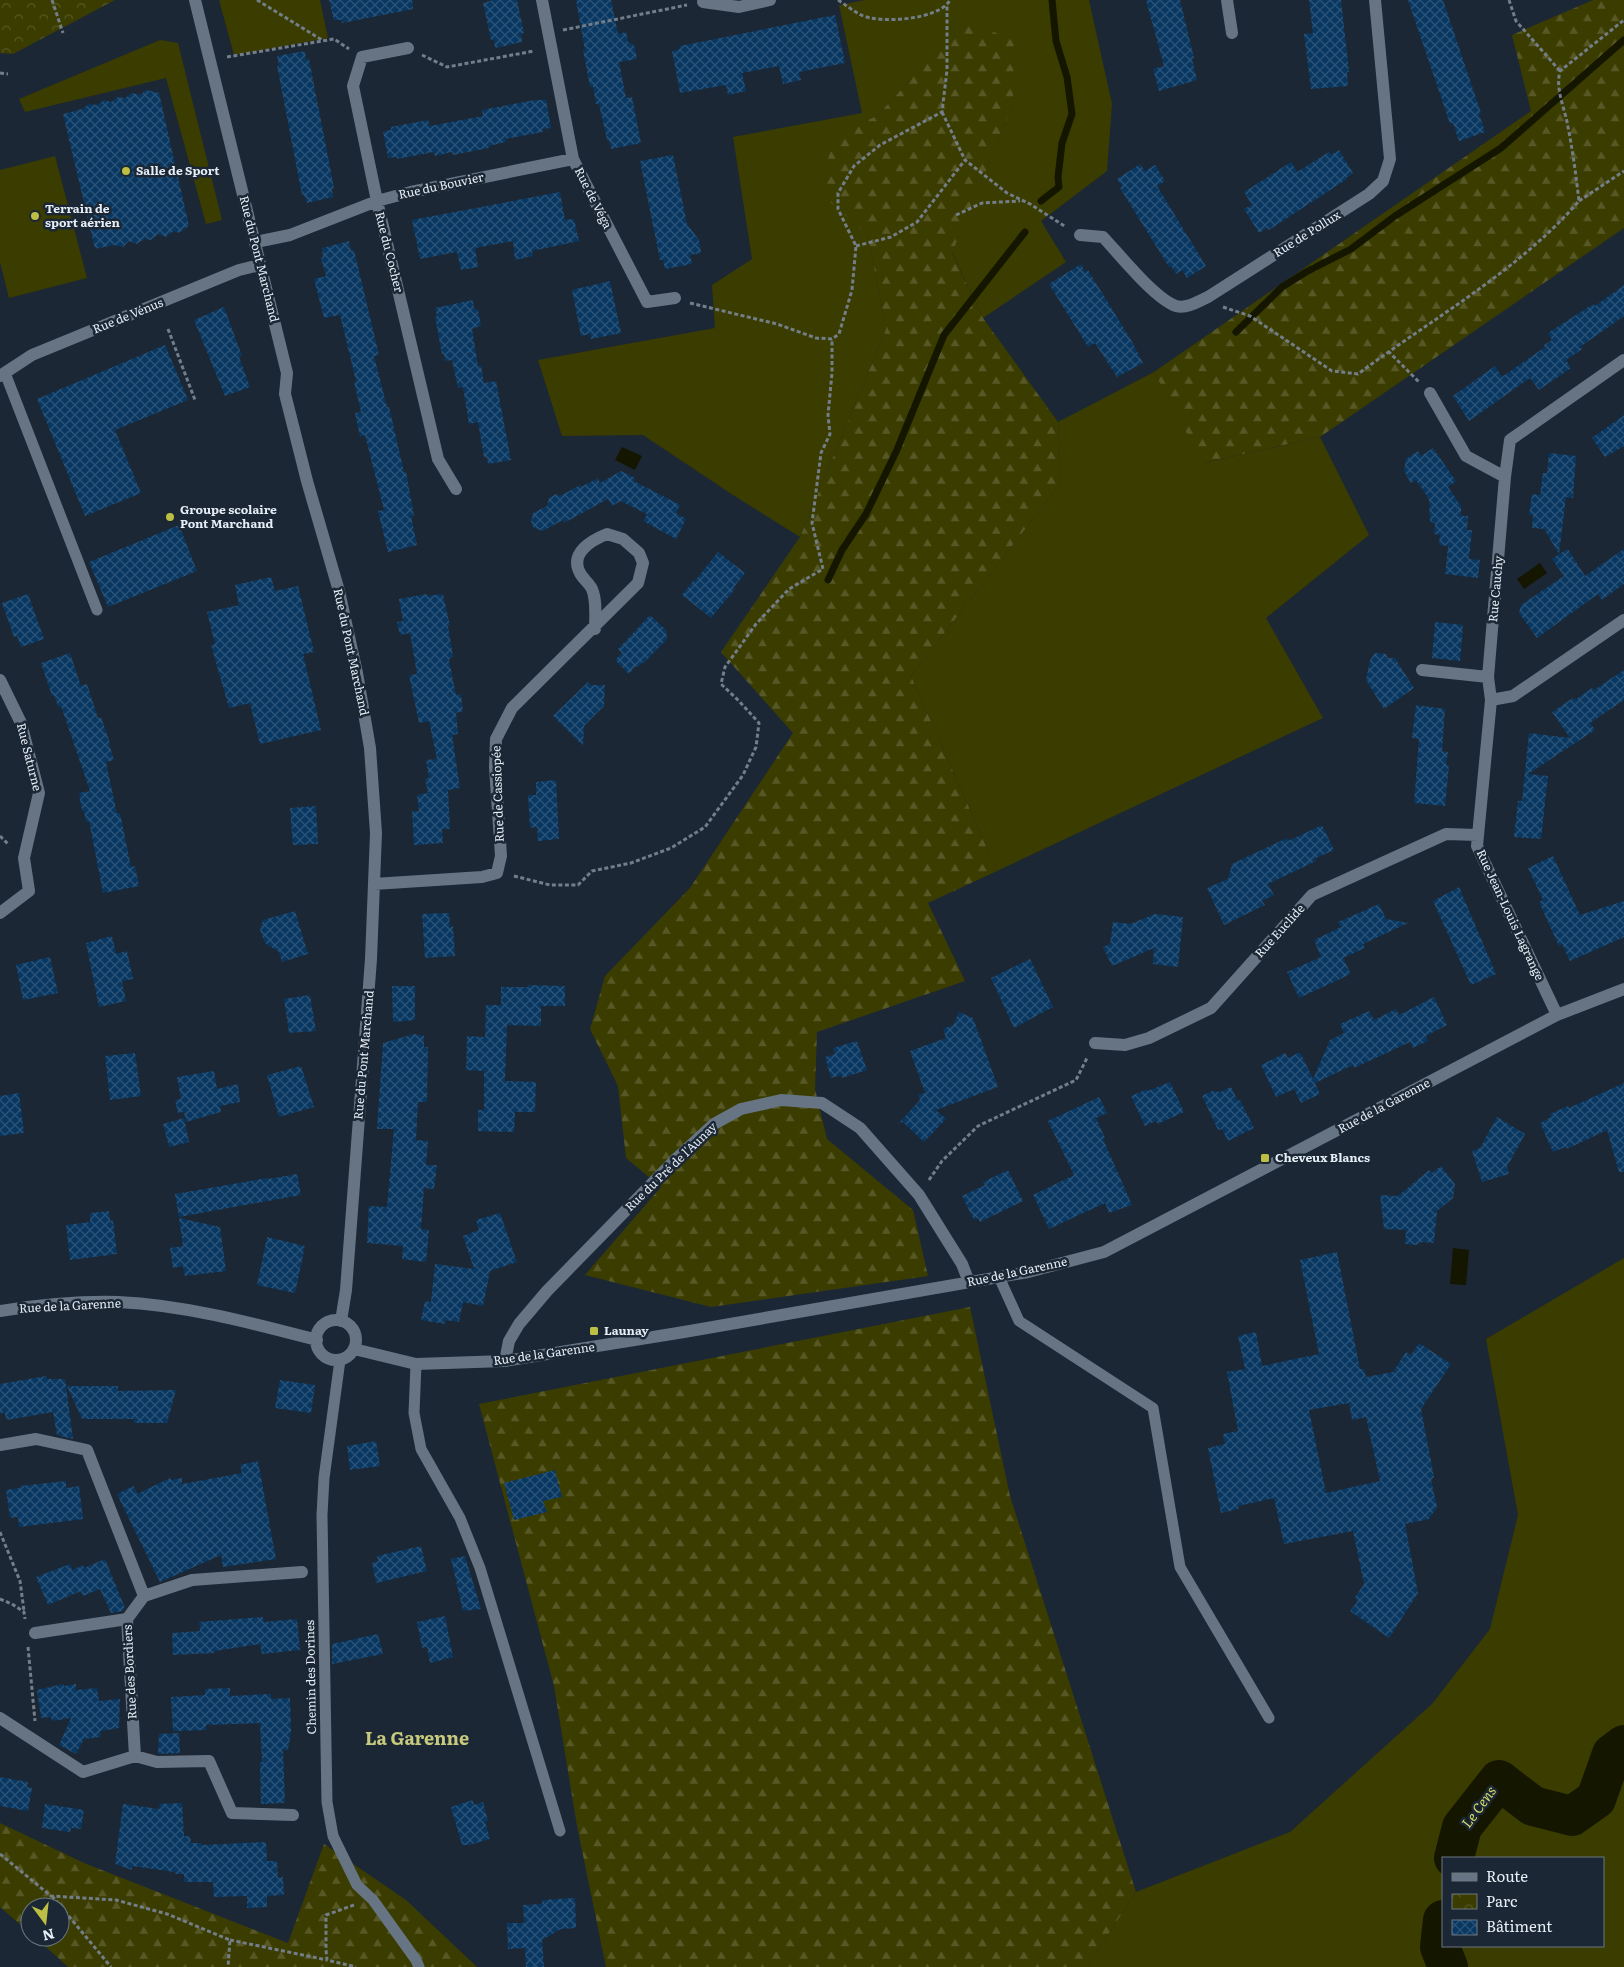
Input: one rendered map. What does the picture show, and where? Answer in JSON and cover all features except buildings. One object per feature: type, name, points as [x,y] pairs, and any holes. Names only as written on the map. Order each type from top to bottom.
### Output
[{"type":"street","name":"Rue du Pont Marchand","points":[[195,0],[287,373],[285,394],[307,481],[339,591],[357,673],[370,748],[376,833],[372,959],[346,1290],[341,1321]]},
{"type":"street","name":"Rue de Véga","points":[[542,0],[573,159],[647,302],[675,298]]},
{"type":"street","points":[[703,2],[739,7],[770,0]]},
{"type":"street","points":[[1226,0],[1232,33]]},
{"type":"street","name":"Rue de Pollux","points":[[1080,235],[1103,237],[1160,296],[1177,306],[1192,305],[1208,297],[1370,194],[1383,181],[1390,159],[1374,0]]},
{"type":"street","points":[[362,57],[408,48]]},
{"type":"street","name":"Rue du Cocher","points":[[362,57],[353,86],[377,201],[438,459],[456,489]]},
{"type":"street","name":"Rue du Bouvier","points":[[256,242],[290,235],[377,201],[410,192],[573,159]]},
{"type":"street","name":"Rue de Vénus","points":[[2,374],[32,354],[239,270],[260,265]]},
{"type":"street","name":"Rue Cauchy","points":[[1491,700],[1488,677],[1505,477],[1510,440],[1624,360]]},
{"type":"street","points":[[1430,393],[1466,456],[1505,477]]},
{"type":"street","name":"Rue de Cassiopée","points":[[497,873],[501,856],[495,767],[496,739],[512,708],[595,628],[638,584],[643,563],[639,553],[622,539],[607,534],[593,539],[582,549],[577,562],[580,572],[592,589],[595,605],[595,628]]},
{"type":"street","points":[[1491,700],[1513,696],[1624,620]]},
{"type":"street","points":[[1422,670],[1488,677]]},
{"type":"street","name":"Rue Saturne","points":[[0,680],[21,722],[39,793],[24,858],[29,891],[0,912]]},
{"type":"street","name":"Rue Jean-Louis Lagrange","points":[[1491,700],[1477,846],[1557,1015]]},
{"type":"street","name":"Rue Euclide","points":[[1095,1043],[1125,1045],[1149,1038],[1211,1008],[1312,895],[1446,834],[1478,835]]},
{"type":"street","points":[[374,884],[482,877],[497,873]]},
{"type":"street","name":"Rue de la Garenne","points":[[354,1350],[416,1364],[505,1361],[1028,1272],[1104,1252],[1557,1015],[1624,989]]},
{"type":"street","name":"Rue du Pré de l'Aunay","points":[[505,1361],[509,1341],[519,1324],[547,1291],[676,1159],[714,1124],[741,1108],[781,1100],[822,1103],[860,1128],[919,1195],[962,1264],[969,1282]]},
{"type":"street","name":"Rue de la Garenne","points":[[0,1311],[36,1305],[118,1302],[192,1311],[317,1340]]},
{"type":"street","points":[[335,1320],[341,1321],[346,1323],[354,1332],[356,1344],[354,1350],[346,1358],[340,1360],[328,1358],[317,1346],[318,1334],[324,1325],[335,1320]]},
{"type":"street","points":[[0,1446],[36,1439],[87,1450],[144,1596],[192,1580],[302,1572]]},
{"type":"street","name":"Rue des Bordiers","points":[[134,1756],[127,1619],[144,1596]]},
{"type":"street","points":[[31,1636],[127,1619]]},
{"type":"street","points":[[0,1718],[83,1772],[134,1756],[157,1762],[209,1761],[232,1813],[293,1815]]},
{"type":"lane","points":[[2,374],[97,610]]},
{"type":"lane","points":[[1000,1277],[1019,1321],[1153,1408],[1180,1567],[1269,1718]]},
{"type":"lane","name":"Chemin des Dorines","points":[[340,1360],[324,1478],[322,1515],[327,1802],[333,1836],[357,1885],[373,1900],[419,1967]]},
{"type":"lane","points":[[416,1364],[414,1412],[422,1449],[460,1518],[480,1568],[560,1831]]},
{"type":"path","points":[[52,0],[62,33]]},
{"type":"path","points":[[257,0],[322,40]]},
{"type":"path","points":[[838,0],[863,16],[895,20],[926,16],[948,5]]},
{"type":"path","points":[[950,0],[948,5],[947,70],[942,112],[965,160],[1007,192],[1080,235]]},
{"type":"path","points":[[1509,0],[1516,21],[1560,71]]},
{"type":"path","points":[[549,33],[703,2]]},
{"type":"path","points":[[1579,201],[1568,126],[1559,93],[1558,81],[1560,71],[1624,20]]},
{"type":"path","points":[[208,57],[234,57],[322,40],[334,40],[362,57]]},
{"type":"path","points":[[408,48],[447,67],[552,48]]},
{"type":"path","points":[[0,73],[8,74]]},
{"type":"path","points":[[675,298],[706,308],[777,324],[816,338],[832,338],[839,334],[852,290],[856,246],[838,208],[838,193],[854,166],[880,145],[942,112]]},
{"type":"path","points":[[856,246],[891,237],[917,222],[965,160]]},
{"type":"path","points":[[1245,314],[1332,371],[1358,374],[1388,351],[1436,320],[1536,246],[1579,201],[1624,171]]},
{"type":"path","points":[[956,215],[982,203],[1017,200],[1030,204]]},
{"type":"path","points":[[168,329],[195,400]]},
{"type":"path","points":[[497,873],[526,878],[550,885],[578,885],[592,871],[631,863],[671,848],[704,827],[743,775],[756,747],[759,723],[721,684],[725,667],[756,624],[789,588],[823,569],[812,523],[821,453],[830,434],[828,415],[832,372],[832,338]]},
{"type":"path","points":[[1388,351],[1430,393]]},
{"type":"path","points":[[919,1195],[942,1161],[978,1126],[1076,1080],[1095,1043]]},
{"type":"path","points":[[0,1532],[20,1581],[25,1621]]},
{"type":"path","points":[[0,1599],[24,1612]]},
{"type":"path","points":[[31,1636],[37,1743]]},
{"type":"path","points":[[0,1854],[51,1896],[110,1967]]},
{"type":"path","points":[[51,1896],[116,1900],[167,1914],[230,1940],[356,1967]]},
{"type":"path","points":[[327,1960],[326,1915],[373,1900]]},
{"type":"path","points":[[228,1967],[230,1940]]},
{"type":"green space","points":[[0,0],[115,0],[13,54],[0,53]]},
{"type":"green space","points":[[219,0],[320,0],[328,38],[234,55]]},
{"type":"green space","points":[[865,0],[1089,0],[1112,104],[1107,171],[1041,221],[1066,262],[983,318],[952,252],[1013,105],[910,80],[877,116],[835,135],[820,192],[868,236],[886,329],[800,537],[643,435],[562,436],[538,360],[715,328],[712,285],[752,259],[733,137],[862,113],[839,5]]},
{"type":"green space","points":[[1593,0],[1624,0],[1624,228],[1320,437],[1203,463],[1154,372],[1531,111],[1512,35]]},
{"type":"green space","points":[[961,19],[1014,40],[1013,105],[952,253],[983,318],[1058,422],[1061,483],[911,676],[997,871],[928,903],[965,981],[817,1032],[815,1089],[827,1139],[913,1210],[928,1276],[711,1307],[585,1275],[661,1187],[626,1158],[618,1086],[590,1029],[605,976],[690,888],[793,733],[721,652],[800,537],[886,329],[868,236],[819,192],[835,134],[877,116]]},
{"type":"green space","points":[[160,40],[178,43],[222,220],[206,224],[166,78],[25,112],[19,99]]},
{"type":"green space","name":"Terrain de sport aérien","points":[[55,156],[87,278],[9,298],[0,262],[0,170]]},
{"type":"green space","points":[[1154,372],[1204,463],[1320,437],[1369,535],[1266,618],[1323,718],[997,871],[911,676],[1061,483],[1058,422]]},
{"type":"green space","points":[[1624,1258],[1624,1967],[1087,1967],[1136,1892],[1290,1832],[1432,1704],[1490,1629],[1518,1515],[1486,1339]]},
{"type":"green space","points":[[970,1307],[1010,1496],[1136,1892],[1087,1967],[606,1967],[577,1826],[554,1686],[479,1404]]},
{"type":"green space","points":[[0,1823],[84,1863],[288,1943],[324,1844],[406,1900],[477,1967],[68,1967],[46,1947],[70,1947],[70,1897],[20,1897],[20,1924],[0,1907]]},
{"type":"shaded area","points":[[622,447],[642,456],[635,470],[615,460]]},
{"type":"shaded area","points":[[1540,563],[1547,573],[1524,589],[1517,579]]},
{"type":"shaded area","points":[[1453,1248],[1469,1250],[1466,1285],[1450,1284]]},
{"type":"waterway","points":[[1041,201],[1059,187],[1058,177],[1062,143],[1072,114],[1067,77],[1056,41],[1052,0]]},
{"type":"waterway","points":[[1236,332],[1282,287],[1306,272],[1351,249],[1395,216],[1501,148],[1624,40]]},
{"type":"waterway","points":[[828,580],[842,550],[866,514],[896,452],[944,335],[1025,232]]},
{"type":"waterway","name":"Le Cens","points":[[1454,1857],[1462,1827],[1499,1780],[1533,1806],[1572,1816],[1596,1799],[1612,1754],[1624,1745]]},
{"type":"waterway","name":"Le Cens","points":[[1442,1929],[1440,1947],[1448,1967]]},
{"type":"place","name":"Salle de Sport","points":[[126,171]]},
{"type":"place","name":"Terrain de sport aérien","points":[[35,216]]},
{"type":"place","name":"Groupe scolaire Pont Marchand","points":[[170,517]]},
{"type":"place","name":"Cheveux Blancs","points":[[1265,1158]]},
{"type":"place","name":"Launay","points":[[594,1331]]},
{"type":"district","name":"La Garenne","points":[[417,1739]]}]
